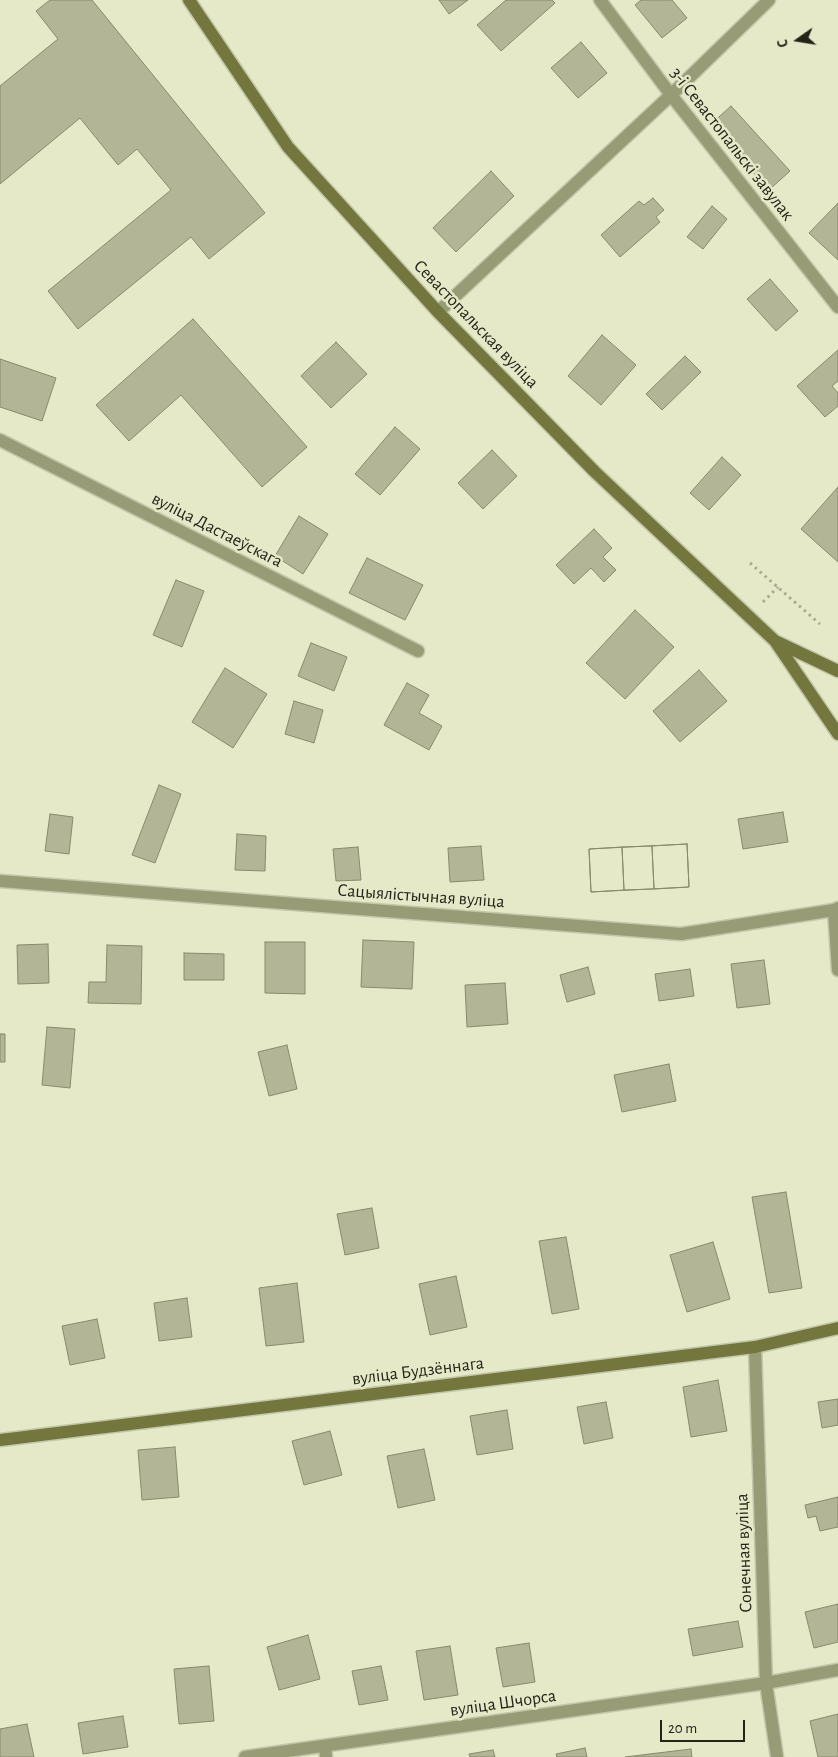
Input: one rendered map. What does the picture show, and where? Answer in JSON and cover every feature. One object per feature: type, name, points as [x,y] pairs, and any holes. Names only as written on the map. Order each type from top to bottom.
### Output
[{"type":"street","name":"Севастопальская вуліца","points":[[189,0],[288,147],[438,312],[595,472],[774,641],[838,734]]},
{"type":"street","name":"3-і Севастопальскі завулак","points":[[600,0],[671,95],[838,307]]},
{"type":"street","points":[[438,312],[671,95],[769,0]]},
{"type":"street","name":"вуліца Дастаеўскага","points":[[0,440],[418,651]]},
{"type":"street","name":"Севастопальская вуліца","points":[[774,641],[838,670]]},
{"type":"street","name":"Сацыялістычная вуліца","points":[[0,881],[681,934],[836,909]]},
{"type":"street","points":[[836,909],[838,970]]},
{"type":"street","name":"вуліца Будзённага","points":[[0,1440],[755,1347],[838,1328]]},
{"type":"street","name":"Сонечная вуліца","points":[[755,1347],[766,1683],[777,1757]]},
{"type":"street","name":"вуліца Шчорса","points":[[245,1757],[325,1751],[766,1683],[838,1670]]},
{"type":"path","points":[[750,563],[820,624]]},
{"type":"building","points":[[50,0],[92,0],[265,213],[209,259],[191,237],[78,329],[48,291],[171,190],[137,149],[118,165],[80,118],[0,184],[0,86],[58,39],[36,11]]},
{"type":"building","points":[[439,0],[468,0],[449,14]]},
{"type":"building","points":[[506,0],[552,0],[555,3],[501,51],[477,25]]},
{"type":"building","points":[[641,0],[672,0],[687,18],[662,38],[635,5]]},
{"type":"building","points":[[581,42],[607,73],[578,98],[551,68]]},
{"type":"building","points":[[731,106],[790,171],[769,190],[710,125]]},
{"type":"building","points":[[491,171],[514,196],[456,252],[433,228]]},
{"type":"building","points":[[653,198],[664,210],[656,217],[660,222],[620,257],[601,235],[639,201],[644,205]]},
{"type":"building","points":[[838,203],[838,260],[809,233]]},
{"type":"building","points":[[712,206],[727,219],[703,249],[687,237]]},
{"type":"building","points":[[770,279],[798,311],[776,331],[747,299]]},
{"type":"building","points":[[193,319],[307,447],[262,487],[181,395],[129,441],[96,405]]},
{"type":"building","points":[[602,335],[636,365],[601,405],[568,376]]},
{"type":"building","points":[[336,342],[367,374],[331,408],[301,376]]},
{"type":"building","points":[[838,350],[838,381],[832,386],[838,393],[838,406],[825,417],[797,386]]},
{"type":"building","points":[[685,356],[701,372],[662,410],[646,394]]},
{"type":"building","points":[[0,359],[56,378],[42,421],[0,407]]},
{"type":"building","points":[[395,427],[420,449],[380,495],[355,474]]},
{"type":"building","points":[[492,450],[517,476],[483,509],[458,483]]},
{"type":"building","points":[[722,457],[741,475],[709,510],[690,493]]},
{"type":"building","points":[[838,487],[838,562],[801,529]]},
{"type":"building","points":[[299,516],[328,534],[303,574],[275,556]]},
{"type":"building","points":[[594,529],[612,548],[603,557],[616,570],[604,582],[591,568],[574,584],[556,565]]},
{"type":"building","points":[[367,558],[423,585],[405,620],[349,593]]},
{"type":"building","points":[[176,580],[204,591],[182,647],[153,635]]},
{"type":"building","points":[[635,610],[674,647],[625,699],[586,663]]},
{"type":"building","points":[[311,643],[347,657],[334,691],[298,676]]},
{"type":"building","points":[[225,668],[267,694],[233,748],[192,722]]},
{"type":"building","points":[[699,670],[727,701],[680,742],[653,711]]},
{"type":"building","points":[[407,683],[429,695],[419,713],[442,726],[429,750],[384,725]]},
{"type":"building","points":[[294,701],[323,710],[314,743],[285,734]]},
{"type":"building","points":[[159,785],[181,794],[155,863],[132,855]]},
{"type":"building","points":[[783,812],[788,842],[743,849],[738,819]]},
{"type":"building","points":[[50,814],[73,817],[69,854],[45,851]]},
{"type":"building","points":[[237,834],[266,836],[265,871],[235,870]]},
{"type":"building","points":[[687,844],[689,887],[591,892],[589,849]]},
{"type":"building","points":[[687,844],[689,887],[654,889],[652,846]]},
{"type":"building","points":[[481,846],[484,880],[450,882],[448,848]]},
{"type":"building","points":[[652,846],[654,889],[624,890],[622,847]]},
{"type":"building","points":[[358,847],[361,880],[336,881],[333,849]]},
{"type":"building","points":[[622,847],[624,890],[591,892],[589,849]]},
{"type":"building","points":[[363,940],[414,942],[412,989],[361,987]]},
{"type":"building","points":[[265,942],[305,942],[305,994],[265,993]]},
{"type":"building","points":[[48,944],[49,983],[18,984],[17,945]]},
{"type":"building","points":[[107,945],[142,946],[141,1004],[88,1003],[89,982],[106,982]]},
{"type":"building","points":[[184,953],[224,954],[224,980],[184,980]]},
{"type":"building","points":[[764,960],[770,1004],[737,1008],[731,964]]},
{"type":"building","points":[[588,967],[595,994],[567,1002],[560,975]]},
{"type":"building","points":[[690,969],[694,996],[659,1001],[655,974]]},
{"type":"building","points":[[505,983],[508,1024],[467,1027],[465,985]]},
{"type":"building","points":[[47,1027],[75,1029],[70,1088],[42,1085]]},
{"type":"building","points":[[0,1034],[5,1034],[5,1062],[0,1062]]},
{"type":"building","points":[[287,1045],[297,1089],[269,1096],[258,1052]]},
{"type":"building","points":[[669,1064],[676,1101],[622,1112],[614,1075]]},
{"type":"building","points":[[786,1192],[802,1288],[769,1293],[752,1197]]},
{"type":"building","points":[[372,1208],[379,1248],[345,1255],[337,1214]]},
{"type":"building","points":[[566,1237],[579,1309],[552,1314],[539,1241]]},
{"type":"building","points":[[713,1242],[730,1299],[687,1312],[670,1255]]},
{"type":"building","points":[[456,1276],[467,1327],[430,1335],[419,1284]]},
{"type":"building","points":[[297,1283],[304,1342],[266,1346],[259,1288]]},
{"type":"building","points":[[187,1298],[192,1337],[159,1341],[154,1303]]},
{"type":"building","points":[[97,1319],[105,1358],[70,1365],[62,1326]]},
{"type":"building","points":[[718,1380],[727,1431],[691,1437],[683,1387]]},
{"type":"building","points":[[838,1399],[838,1425],[822,1428],[818,1402]]},
{"type":"building","points":[[606,1402],[613,1438],[584,1444],[577,1407]]},
{"type":"building","points":[[507,1410],[513,1449],[477,1455],[470,1416]]},
{"type":"building","points":[[330,1431],[342,1475],[304,1485],[292,1441]]},
{"type":"building","points":[[175,1447],[179,1497],[142,1500],[138,1450]]},
{"type":"building","points":[[424,1449],[435,1500],[398,1508],[387,1456]]},
{"type":"building","points":[[838,1497],[838,1527],[820,1531],[816,1516],[808,1518],[805,1505]]},
{"type":"building","points":[[838,1604],[838,1642],[814,1648],[805,1612]]},
{"type":"building","points":[[738,1621],[743,1647],[693,1656],[688,1629]]},
{"type":"building","points":[[308,1635],[320,1679],[279,1690],[267,1647]]},
{"type":"building","points":[[529,1643],[535,1682],[503,1687],[496,1648]]},
{"type":"building","points":[[450,1646],[458,1695],[424,1700],[416,1651]]},
{"type":"building","points":[[209,1666],[214,1721],[179,1724],[174,1669]]},
{"type":"building","points":[[381,1666],[388,1700],[359,1705],[352,1671]]},
{"type":"building","points":[[838,1714],[838,1757],[818,1757],[810,1721]]},
{"type":"building","points":[[123,1716],[128,1747],[83,1754],[78,1723]]},
{"type":"building","points":[[27,1724],[34,1757],[0,1757],[0,1729]]},
{"type":"building","points":[[585,1748],[587,1757],[557,1757],[556,1754]]},
{"type":"building","points":[[691,1749],[692,1757],[625,1757]]},
{"type":"building","points":[[493,1750],[495,1757],[470,1757],[469,1754]]}]
